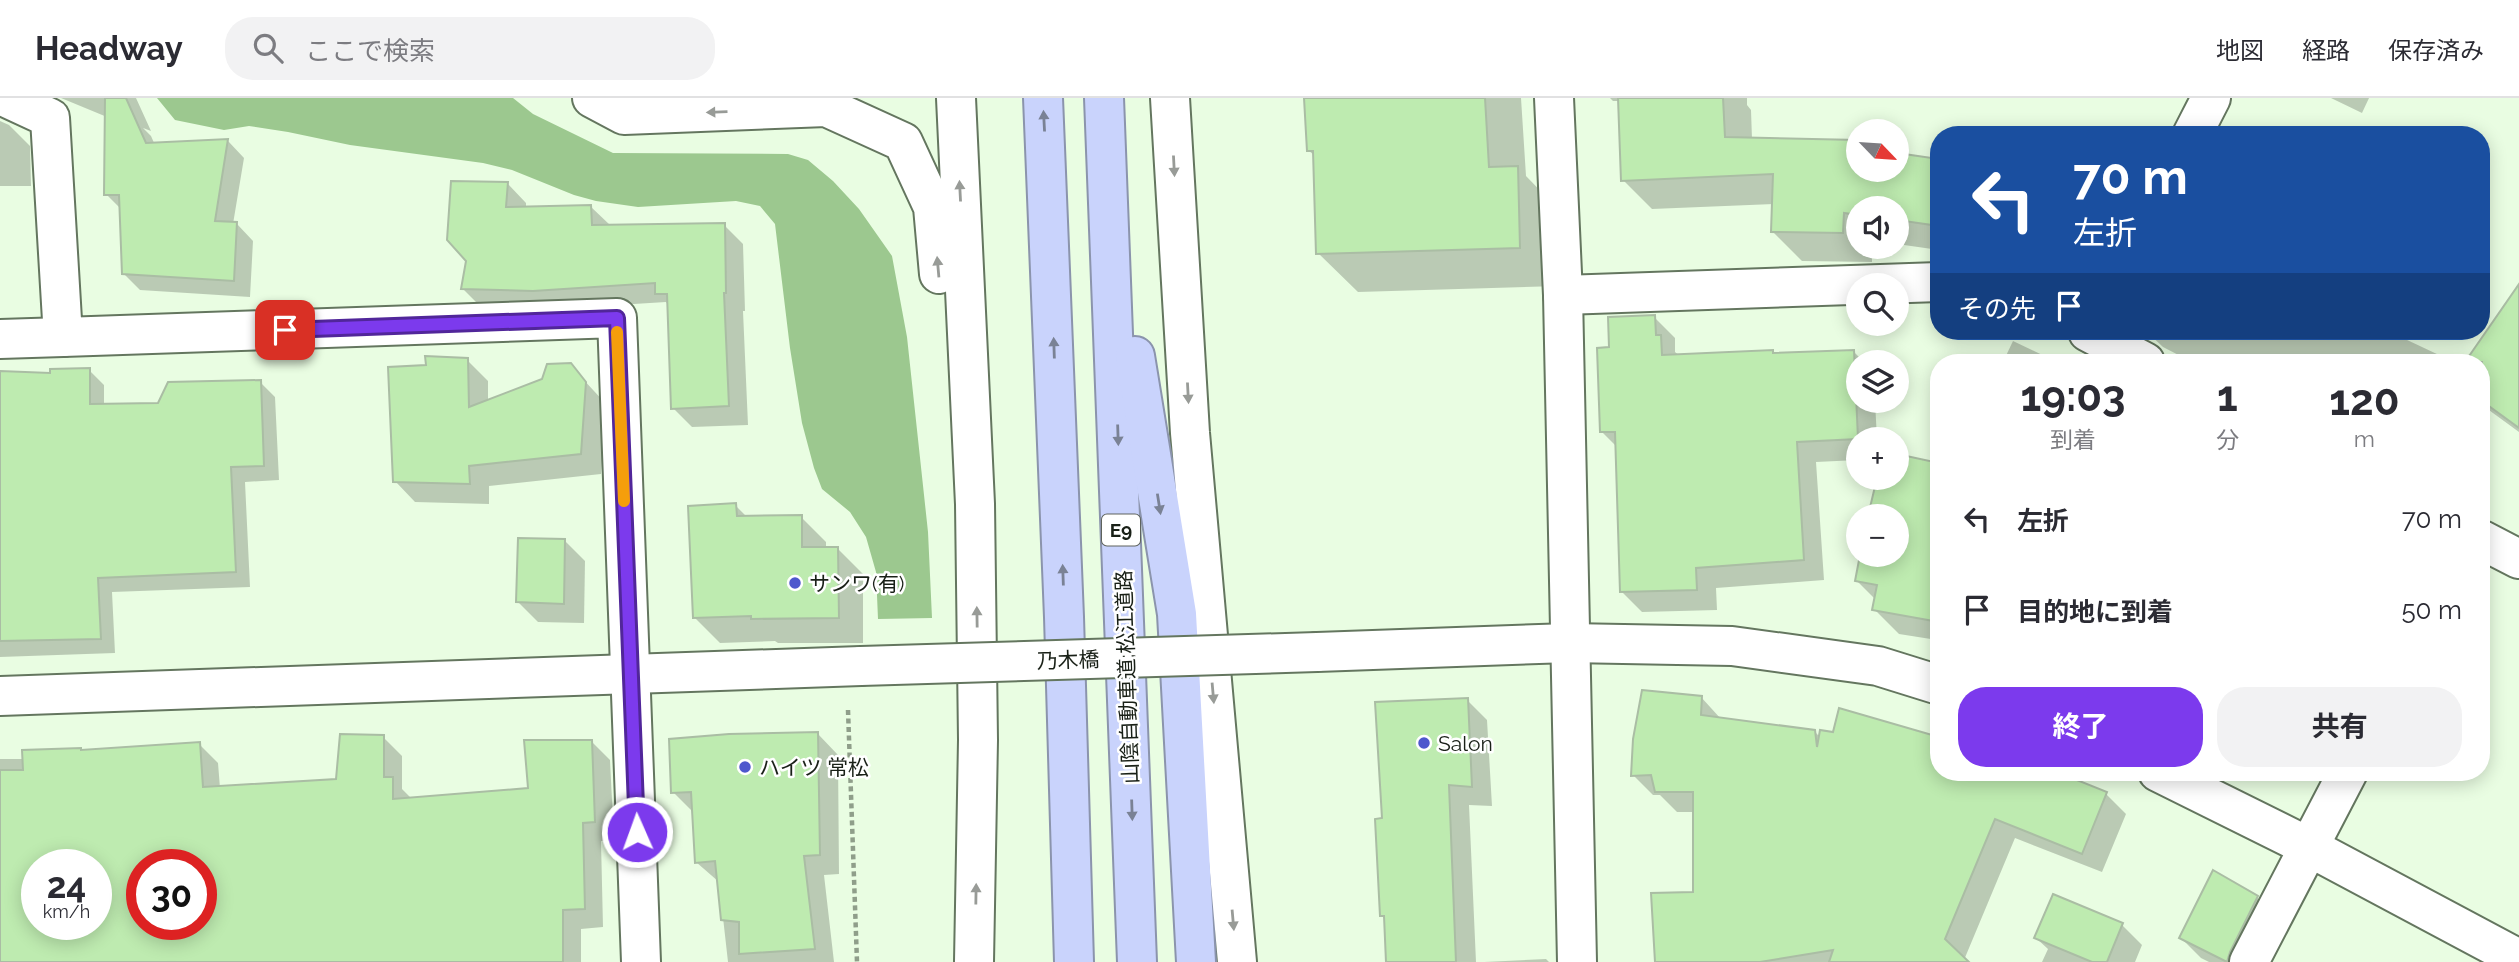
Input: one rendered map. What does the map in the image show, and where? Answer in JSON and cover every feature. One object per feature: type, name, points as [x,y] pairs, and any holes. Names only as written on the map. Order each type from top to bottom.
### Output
[{"type":"highway","points":[[1043,98],[1064,617],[1074,962]]},
{"type":"highway","name":"山陰自動車道;松江道路","points":[[1104,98],[1137,962]]},
{"type":"highway","points":[[1109,195],[1177,614],[1196,962]]},
{"type":"highway","points":[[1047,962],[1064,617]]},
{"type":"street","points":[[7,98],[50,118],[63,337]]},
{"type":"street","points":[[592,98],[624,115],[826,107],[903,142],[933,207],[949,392],[975,504]]},
{"type":"street","points":[[956,98],[975,504],[978,740],[974,962]]},
{"type":"street","points":[[1170,98],[1190,433],[1237,962]]},
{"type":"street","points":[[1554,98],[1563,295],[1577,962]]},
{"type":"street","points":[[2197,126],[2211,98]]},
{"type":"street","points":[[1563,295],[1930,282]]},
{"type":"street","points":[[0,339],[617,318],[641,962]]},
{"type":"street","points":[[2104,340],[2130,354]]},
{"type":"street","points":[[2490,544],[2519,559]]},
{"type":"street","name":"乃木橋","points":[[0,696],[1569,643],[1732,646],[1878,666],[1930,682]]},
{"type":"street","points":[[2176,781],[2307,846],[2519,958]]},
{"type":"street","points":[[2249,962],[2343,781]]},
{"type":"path","points":[[854,667],[857,962]]},
{"type":"green space","points":[[157,98],[513,98],[533,114],[613,153],[788,154],[808,160],[833,181],[859,209],[892,256],[907,337],[928,532],[932,618],[878,619],[876,572],[866,537],[850,512],[822,489],[802,423],[775,224],[760,206],[736,201],[638,207],[596,201],[512,170],[483,163],[350,145],[249,126],[224,130],[175,120]]},
{"type":"building","points":[[105,98],[126,98],[146,143],[228,139],[215,221],[237,222],[234,281],[122,274],[119,195],[104,195]]},
{"type":"building","points":[[1304,98],[1485,98],[1489,167],[1518,166],[1520,248],[1316,254],[1313,151],[1307,151]]},
{"type":"building","points":[[1618,98],[1723,98],[1725,137],[1846,140],[1846,182],[1909,182],[1909,155],[1930,158],[1930,225],[1909,222],[1909,196],[1846,196],[1843,233],[1771,232],[1773,174],[1621,181]]},
{"type":"building","points":[[451,181],[508,182],[506,207],[591,205],[592,225],[725,223],[724,293],[729,406],[671,409],[667,294],[655,294],[655,283],[533,291],[461,289],[466,261],[447,240]]},
{"type":"building","points":[[2519,284],[2519,428],[2490,407],[2490,354],[2471,354],[2480,340],[2490,340],[2490,326]]},
{"type":"building","points":[[1655,315],[1656,335],[1661,335],[1662,355],[1773,350],[1773,353],[1846,350],[1846,413],[1857,413],[1857,427],[1846,427],[1846,440],[1797,442],[1804,560],[1696,568],[1697,590],[1620,592],[1615,432],[1600,432],[1597,348],[1609,347],[1608,317]]},
{"type":"building","points":[[425,356],[468,358],[469,407],[542,379],[547,364],[571,363],[586,382],[581,454],[469,466],[470,484],[393,482],[388,367],[426,365]]},
{"type":"building","points":[[90,368],[90,404],[158,403],[168,382],[261,380],[264,466],[231,467],[236,572],[98,578],[101,639],[0,641],[0,371],[50,373],[50,369]]},
{"type":"building","points":[[1909,457],[1930,461],[1930,620],[1872,610],[1877,585],[1855,581],[1858,567],[1909,567],[1909,504],[1871,504],[1874,490],[1909,490]]},
{"type":"building","points":[[736,503],[737,516],[802,515],[802,547],[838,547],[839,618],[693,618],[688,506]]},
{"type":"building","points":[[518,538],[565,539],[564,604],[516,602]]},
{"type":"building","points":[[1642,690],[1702,696],[1701,715],[1815,730],[1817,747],[1820,730],[1833,732],[1839,708],[1930,734],[1930,781],[2080,781],[2107,792],[2082,854],[1995,819],[1945,939],[1969,962],[1829,962],[1833,950],[1760,962],[1655,962],[1651,893],[1693,892],[1693,792],[1655,792],[1651,775],[1631,776],[1633,739]]},
{"type":"building","points":[[1468,698],[1472,787],[1449,785],[1456,962],[1386,962],[1384,916],[1380,916],[1375,819],[1382,818],[1375,702]]},
{"type":"building","points":[[818,732],[820,855],[804,856],[815,949],[739,954],[739,922],[721,920],[715,861],[695,863],[691,792],[671,793],[669,739],[729,734]]},
{"type":"building","points":[[340,734],[384,735],[384,777],[393,777],[393,799],[528,788],[524,740],[592,740],[595,822],[583,823],[585,909],[563,910],[563,962],[0,962],[0,770],[23,770],[22,750],[81,750],[200,742],[203,787],[336,779]]},
{"type":"building","points":[[2213,870],[2258,896],[2227,962],[2179,938]]},
{"type":"building","points":[[2053,894],[2123,923],[2107,962],[2092,962],[2034,938]]},
{"type":"slow traffic","points":[[617,332],[624,501]]},
{"type":"place","name":"サンワ(有)","points":[[795,583]]},
{"type":"place","name":"Salon","points":[[1424,743]]},
{"type":"place","name":"ハイツ 常松","points":[[745,767]]},
{"type":"route","points":[[285,330],[617,318],[637,832]]}]
